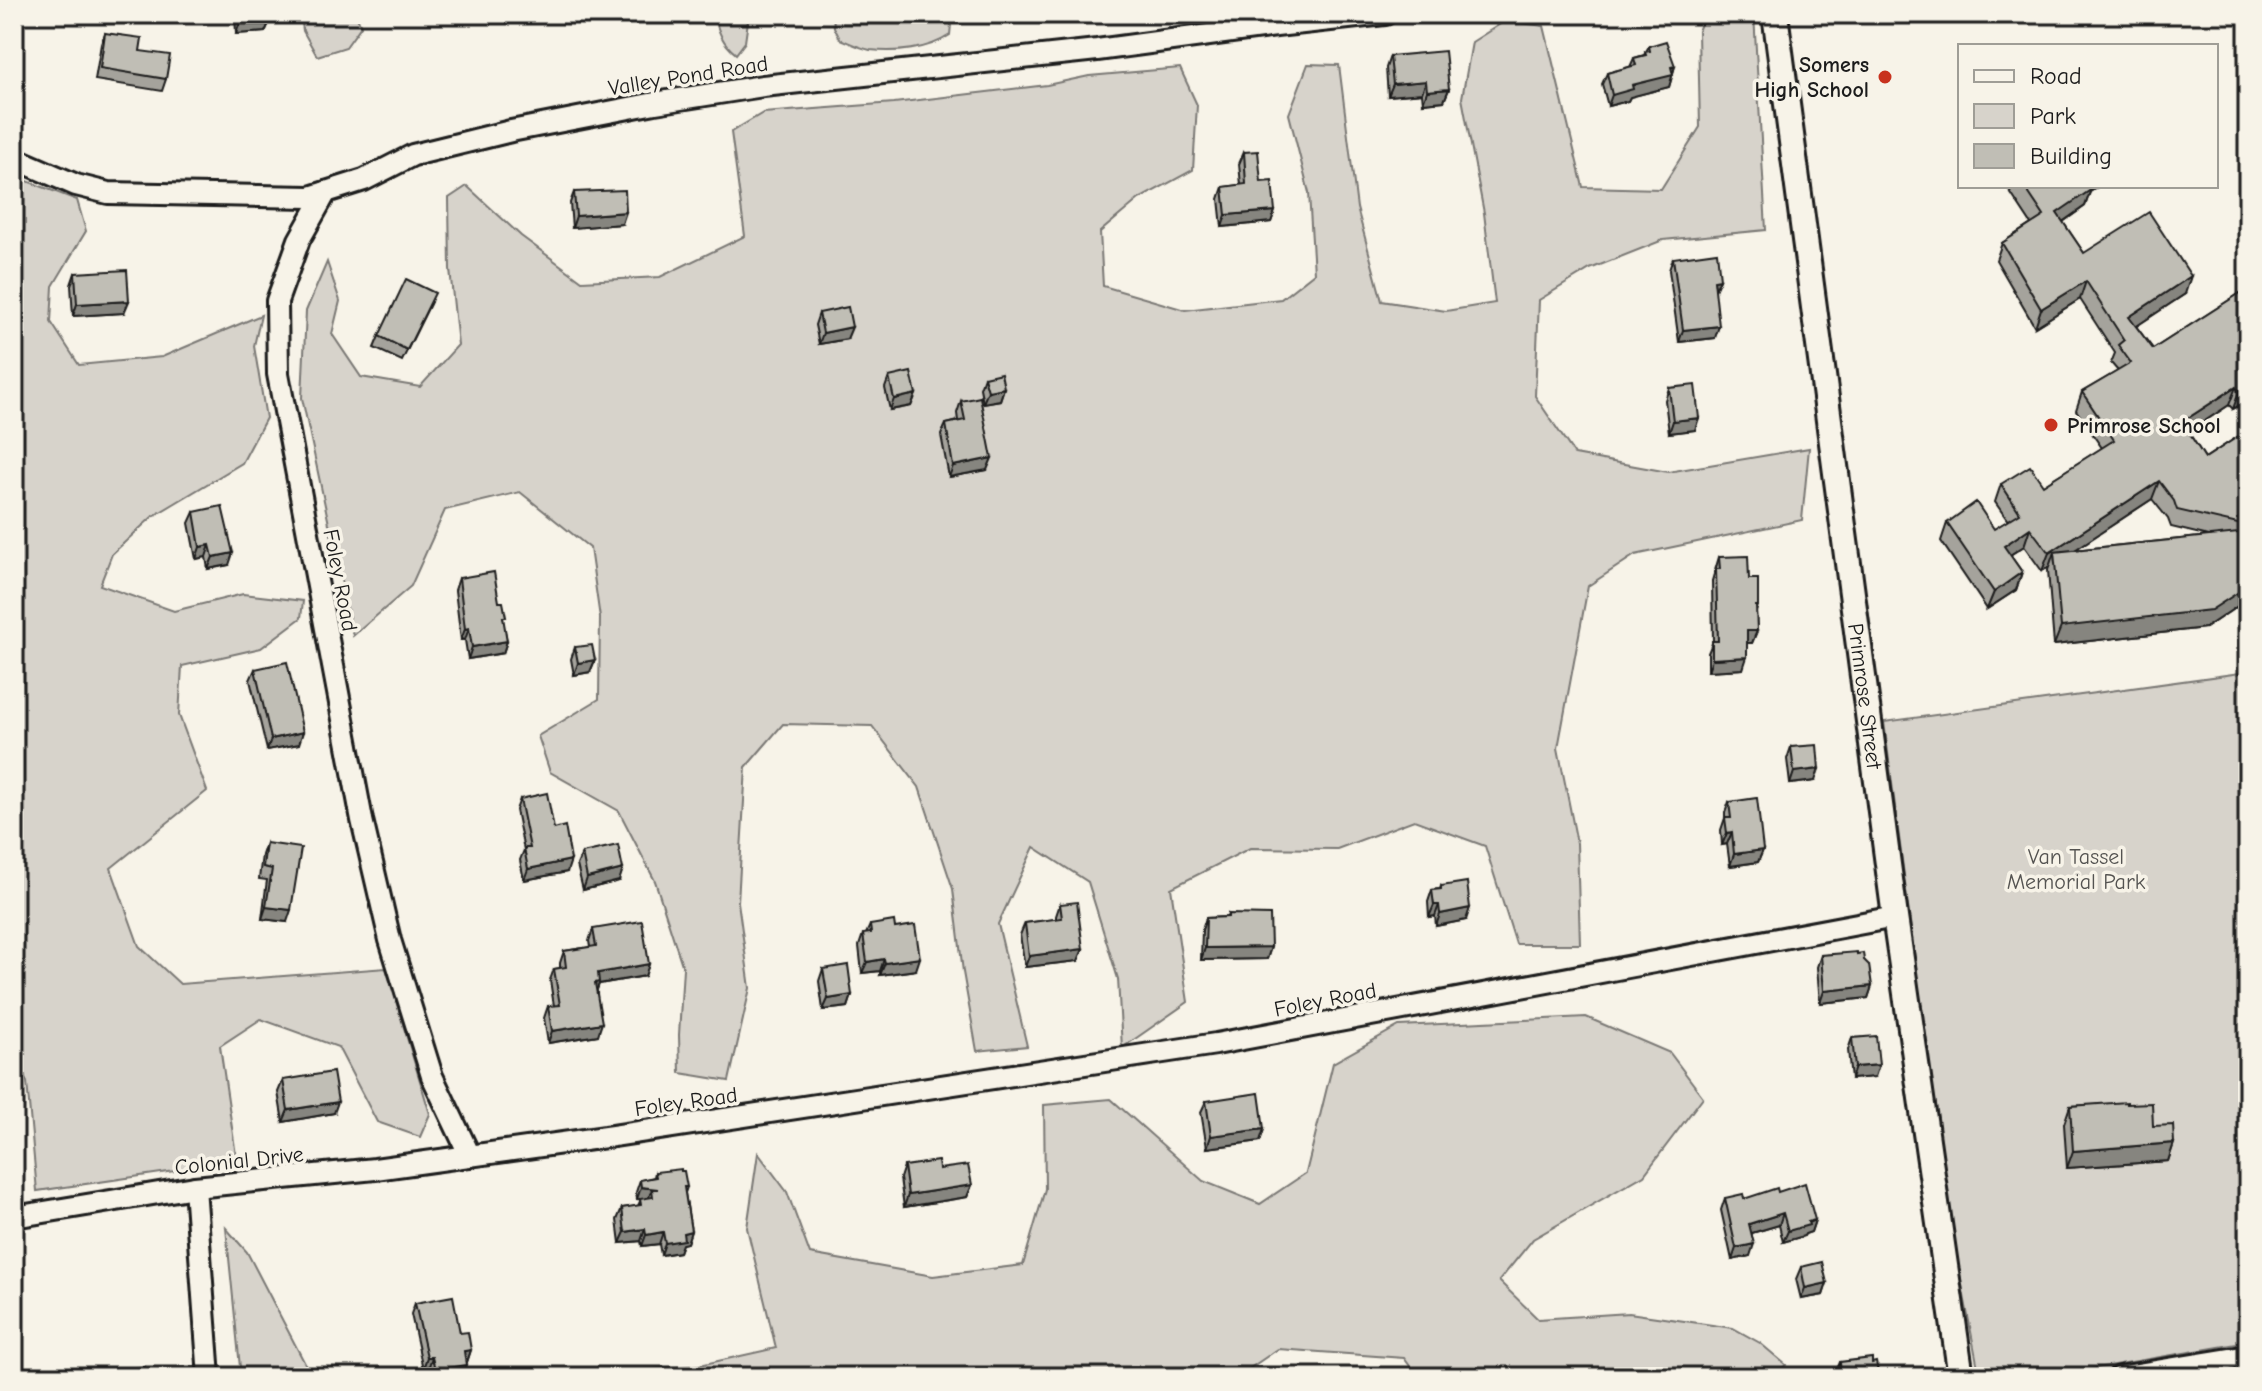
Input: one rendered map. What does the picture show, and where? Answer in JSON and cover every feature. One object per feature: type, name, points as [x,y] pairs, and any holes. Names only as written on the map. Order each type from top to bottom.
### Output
[{"type":"main road","name":"Primrose Street","points":[[1775,14],[1895,917],[1961,1377]]},
{"type":"street","name":"Valley Pond Road","points":[[14,158],[76,185],[108,193],[310,197],[364,180],[413,155],[511,131],[655,103],[763,86],[1097,50],[1385,14]]},
{"type":"street","name":"Foley Road","points":[[326,192],[299,240],[277,301],[278,374],[362,820],[390,940],[432,1076],[470,1156],[1216,1044],[1895,917]]},
{"type":"street","name":"Colonial Drive","points":[[14,1217],[195,1187],[470,1156]]},
{"type":"street","points":[[195,1187],[209,1377]]},
{"type":"street","points":[[2119,1377],[2248,1356]]},
{"type":"green space","points":[[301,14],[356,14],[361,26],[346,47],[317,56],[303,31]]},
{"type":"green space","points":[[714,14],[749,14],[745,42],[736,54],[721,36]]},
{"type":"green space","points":[[833,14],[952,14],[950,35],[941,40],[912,49],[880,51],[840,39],[834,27]]},
{"type":"green space","points":[[1705,14],[1754,14],[1766,230],[1663,240],[1590,269],[1539,300],[1535,396],[1575,455],[1668,472],[1809,448],[1802,520],[1635,555],[1588,586],[1558,748],[1577,843],[1580,944],[1516,944],[1485,846],[1414,820],[1337,849],[1250,848],[1171,888],[1188,1002],[1122,1048],[1118,979],[1088,882],[1034,847],[998,924],[1027,1046],[977,1051],[953,889],[919,787],[872,726],[783,724],[746,767],[738,902],[750,988],[729,1081],[680,1073],[683,968],[655,881],[619,811],[550,772],[538,736],[599,699],[600,618],[590,548],[520,492],[445,510],[411,586],[353,636],[302,398],[306,311],[327,262],[340,301],[332,334],[361,377],[420,387],[458,345],[450,269],[449,198],[467,186],[521,236],[582,281],[660,277],[745,236],[731,132],[763,113],[894,103],[1047,85],[1089,76],[1180,68],[1197,105],[1193,170],[1139,199],[1100,232],[1103,286],[1185,310],[1281,299],[1314,273],[1309,193],[1289,114],[1308,64],[1339,65],[1357,208],[1382,301],[1446,311],[1495,303],[1484,213],[1462,98],[1472,42],[1505,21],[1544,26],[1583,187],[1661,189],[1700,127],[1698,31]]},
{"type":"green space","points":[[14,176],[77,200],[86,231],[53,286],[51,322],[79,365],[162,357],[261,315],[254,346],[266,418],[242,463],[152,517],[112,554],[100,585],[174,611],[243,594],[303,601],[301,618],[261,648],[182,666],[179,715],[207,791],[111,868],[139,946],[180,984],[386,968],[430,1114],[420,1137],[377,1122],[338,1047],[261,1019],[220,1046],[237,1162],[37,1191],[27,1082],[14,1062]]},
{"type":"green space","name":"Van Tassel Memorial Park","points":[[2248,672],[2248,1342],[2044,1377],[1983,1377],[1978,1368],[1955,1249],[1939,1144],[1884,722]]},
{"type":"green space","points":[[1586,1017],[1670,1053],[1703,1097],[1644,1175],[1533,1239],[1499,1281],[1538,1319],[1629,1313],[1733,1328],[1760,1343],[1786,1365],[1771,1377],[1418,1377],[1404,1358],[1278,1349],[1237,1377],[1109,1377],[1106,1373],[992,1377],[560,1377],[700,1365],[776,1348],[747,1228],[758,1153],[787,1192],[810,1254],[933,1276],[1023,1265],[1045,1189],[1044,1105],[1111,1099],[1203,1181],[1260,1204],[1306,1173],[1333,1063],[1399,1026]]},
{"type":"green space","points":[[226,1228],[247,1252],[312,1377],[241,1377]]},
{"type":"green space","points":[[2248,1367],[2248,1377],[2199,1377]]},
{"type":"building","points":[[239,14],[269,14],[270,21],[240,22]]},
{"type":"building","points":[[105,33],[142,38],[140,51],[170,55],[166,79],[100,68]]},
{"type":"building","points":[[1666,41],[1675,66],[1671,67],[1673,75],[1632,85],[1633,89],[1612,95],[1607,73],[1636,65],[1634,58],[1646,55],[1645,52],[1650,51],[1649,46]]},
{"type":"building","points":[[1445,51],[1449,89],[1427,91],[1426,81],[1393,84],[1390,56]]},
{"type":"building","points":[[1258,151],[1261,182],[1272,181],[1275,211],[1226,215],[1223,187],[1246,184],[1244,152]]},
{"type":"building","points":[[2025,188],[2091,188],[2057,213],[2084,253],[2149,212],[2191,276],[2129,317],[2153,349],[2248,288],[2248,387],[2239,392],[2236,387],[2182,422],[2205,458],[2248,430],[2248,521],[2242,525],[2177,510],[2159,481],[2049,553],[2030,528],[2004,546],[2022,572],[1994,592],[1947,523],[1976,502],[1994,529],[2020,513],[2001,484],[2030,466],[2043,485],[2114,440],[2082,392],[2131,363],[2118,345],[2124,340],[2086,281],[2041,309],[2002,243],[2044,216]]},
{"type":"building","points":[[625,190],[626,212],[576,216],[574,192]]},
{"type":"building","points":[[1717,252],[1720,279],[1714,280],[1719,326],[1683,330],[1673,258]]},
{"type":"building","points":[[127,270],[129,301],[77,304],[75,273]]},
{"type":"building","points":[[406,279],[435,293],[407,350],[379,336]]},
{"type":"building","points":[[848,307],[852,327],[823,333],[819,313]]},
{"type":"building","points":[[911,372],[916,394],[894,399],[889,377]]},
{"type":"building","points":[[1001,373],[1004,388],[988,391],[984,377]]},
{"type":"building","points":[[1695,385],[1699,418],[1673,421],[1669,388]]},
{"type":"building","points":[[980,397],[992,458],[953,466],[946,424],[965,420],[961,401]]},
{"type":"building","points":[[222,506],[233,553],[213,557],[210,545],[200,547],[194,512]]},
{"type":"building","points":[[2248,532],[2248,586],[2211,610],[2061,627],[2054,552]]},
{"type":"building","points":[[1748,556],[1749,579],[1758,579],[1757,631],[1747,631],[1747,657],[1712,659],[1712,641],[1718,641],[1716,569],[1720,569],[1719,557]]},
{"type":"building","points":[[494,572],[499,602],[503,602],[506,617],[503,617],[507,641],[472,647],[469,628],[465,629],[459,578]]},
{"type":"building","points":[[592,645],[595,660],[578,663],[575,647]]},
{"type":"building","points":[[287,662],[303,732],[271,739],[255,669]]},
{"type":"building","points":[[1817,745],[1819,769],[1794,772],[1791,747]]},
{"type":"building","points":[[547,793],[554,829],[565,826],[571,860],[528,869],[524,848],[530,848],[520,799]]},
{"type":"building","points":[[1757,798],[1763,850],[1734,854],[1732,832],[1727,833],[1725,818],[1731,818],[1729,802]]},
{"type":"building","points":[[266,843],[301,848],[291,910],[266,907],[272,869],[263,867]]},
{"type":"building","points":[[618,845],[623,869],[587,878],[582,853]]},
{"type":"building","points":[[1467,882],[1470,908],[1440,914],[1439,905],[1434,905],[1432,890]]},
{"type":"building","points":[[1077,902],[1083,949],[1029,956],[1025,923],[1062,918],[1060,904]]},
{"type":"building","points":[[1228,914],[1270,915],[1271,947],[1205,948],[1206,918],[1228,917]]},
{"type":"building","points":[[642,921],[649,964],[598,973],[599,982],[595,983],[602,1023],[552,1031],[548,1006],[560,1005],[554,969],[566,967],[564,951],[596,946],[593,929]]},
{"type":"building","points":[[894,921],[895,928],[915,925],[920,958],[867,962],[863,934],[871,933],[870,925]]},
{"type":"building","points":[[1863,953],[1869,965],[1872,986],[1824,991],[1821,955]]},
{"type":"building","points":[[848,965],[852,995],[828,999],[823,969]]},
{"type":"building","points":[[1876,1036],[1879,1065],[1855,1067],[1852,1038]]},
{"type":"building","points":[[333,1072],[338,1102],[288,1110],[283,1080]]},
{"type":"building","points":[[1259,1093],[1264,1129],[1211,1136],[1206,1101]]},
{"type":"building","points":[[2152,1103],[2153,1126],[2173,1125],[2174,1143],[2073,1151],[2070,1106]]},
{"type":"building","points":[[938,1161],[939,1169],[968,1165],[972,1185],[908,1195],[904,1166]]},
{"type":"building","points":[[681,1169],[687,1187],[684,1187],[691,1231],[683,1233],[684,1240],[665,1243],[663,1232],[646,1235],[645,1229],[625,1232],[622,1208],[641,1205],[640,1199],[653,1197],[652,1189],[658,1189],[641,1187],[640,1180],[656,1177],[655,1172]]},
{"type":"building","points":[[1805,1183],[1815,1220],[1788,1231],[1783,1213],[1749,1224],[1754,1244],[1736,1248],[1725,1198],[1743,1194],[1744,1199]]},
{"type":"building","points":[[1822,1262],[1827,1283],[1805,1288],[1801,1267]]},
{"type":"building","points":[[453,1296],[460,1333],[468,1332],[471,1350],[464,1351],[466,1365],[435,1370],[432,1357],[427,1357],[415,1303]]},
{"type":"building","points":[[1872,1358],[1879,1377],[1841,1377],[1840,1362]]},
{"type":"building","points":[[145,1367],[146,1377],[112,1377],[112,1370]]},
{"type":"place","name":"Somers High School","points":[[1885,77]]},
{"type":"place","name":"Primrose School","points":[[2051,425]]}]
